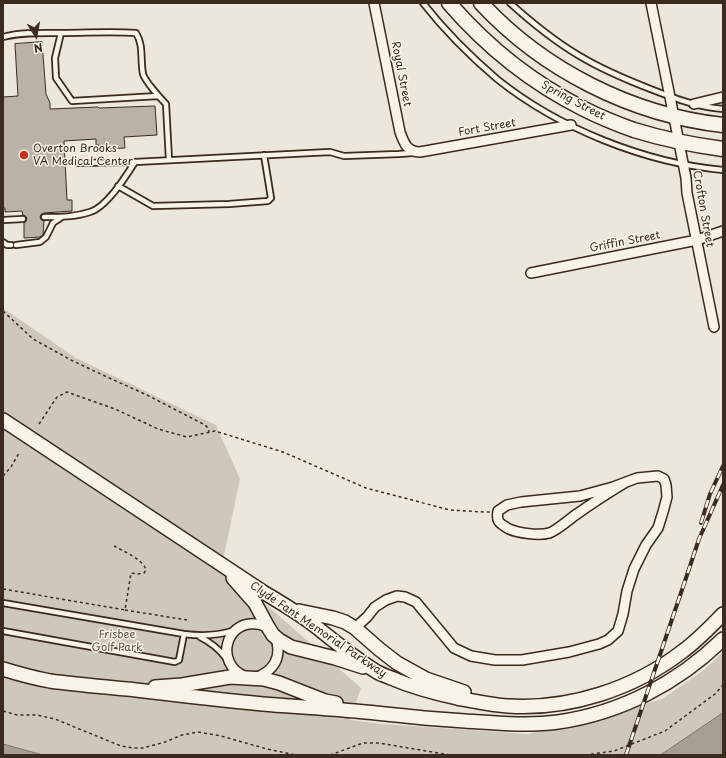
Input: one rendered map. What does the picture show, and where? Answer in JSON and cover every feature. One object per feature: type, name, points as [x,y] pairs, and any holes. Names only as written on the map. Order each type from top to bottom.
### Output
[{"type":"main road","name":"Spring Street","points":[[449,3],[473,30],[494,50],[521,71],[570,102],[634,130],[699,146],[723,149]]},
{"type":"main road","name":"Spring Street","points":[[481,3],[513,34],[539,54],[593,87],[622,100],[673,116],[694,121],[723,125]]},
{"type":"main road","name":"Clyde Fant Memorial Parkway","points":[[3,420],[286,606],[378,672],[400,682],[439,694],[495,705],[520,706],[539,706],[576,700],[599,694],[632,682],[683,652],[723,614]]},
{"type":"main road","points":[[222,565],[255,604],[276,638],[291,647],[335,658],[378,672]]},
{"type":"main road","points":[[286,606],[345,622],[397,663],[426,679],[480,698],[520,706]]},
{"type":"main road","points":[[3,670],[49,681],[264,704],[485,723],[513,725],[541,724],[578,718],[643,696],[690,668],[723,639]]},
{"type":"main road","points":[[95,686],[175,686],[230,677],[250,677],[279,683],[326,701],[411,717]]},
{"type":"street","name":"Royal Street","points":[[374,3],[400,132],[408,148]]},
{"type":"street","points":[[651,3],[673,116]]},
{"type":"street","points":[[694,104],[723,98]]},
{"type":"street","name":"Crofton Street","points":[[673,116],[714,327]]},
{"type":"street","name":"Fort Street","points":[[408,148],[416,152],[420,152],[571,125]]},
{"type":"street","name":"Griffin Street","points":[[531,273],[697,240],[723,231]]},
{"type":"street","points":[[354,628],[367,617],[375,607],[386,600],[397,596],[405,597],[416,602],[454,648],[471,656],[495,660],[522,660],[569,652],[608,640],[618,631],[627,591],[634,569],[646,545],[658,528],[667,497],[664,479],[658,476],[637,478],[626,482],[613,487],[580,496],[521,502],[507,505],[498,511],[497,518],[499,523],[513,531],[528,534],[549,534],[626,482]]},
{"type":"street","points":[[268,627],[248,624],[233,632],[226,648],[228,660],[234,669],[239,674],[250,677],[267,672],[278,657],[276,638]]},
{"type":"lane","points":[[423,3],[441,26],[476,61],[498,79],[539,108],[571,125],[633,151],[683,164],[723,170]]},
{"type":"lane","points":[[510,3],[543,32],[579,56],[621,77],[694,104],[710,108],[723,109]]},
{"type":"lane","points":[[3,37],[54,32],[136,33],[140,40],[143,75],[158,96],[166,104],[169,160]]},
{"type":"lane","points":[[61,33],[55,58],[56,78],[72,101],[158,96]]},
{"type":"lane","points":[[78,162],[135,162],[330,152],[344,156],[420,152]]},
{"type":"lane","points":[[118,186],[153,206],[229,204],[268,201],[271,198],[264,155]]},
{"type":"lane","points":[[44,217],[75,216],[92,212],[107,200],[135,162]]},
{"type":"lane","points":[[3,242],[7,245],[14,245],[40,242],[46,237],[53,224],[62,217]]},
{"type":"lane","points":[[3,220],[23,219]]},
{"type":"lane","points":[[3,603],[198,636],[217,635],[236,630]]},
{"type":"lane","points":[[3,631],[175,662],[179,660],[184,634]]},
{"type":"lane","points":[[198,636],[217,647],[228,660]]},
{"type":"path","points":[[3,311],[33,339],[107,378],[147,395],[205,425],[208,428],[209,433]]},
{"type":"path","points":[[39,424],[57,397],[67,392],[115,409],[158,429],[187,437],[215,431],[283,452],[366,488],[450,510],[484,512],[498,511]]},
{"type":"path","points":[[3,476],[11,467],[19,453]]},
{"type":"path","points":[[114,546],[138,560],[145,566],[146,570],[144,573],[140,574],[131,573],[125,610]]},
{"type":"path","points":[[3,589],[187,620]]},
{"type":"path","points":[[584,755],[614,751],[665,731],[715,694],[723,685]]},
{"type":"path","points":[[3,711],[17,715],[37,715],[55,719],[121,746],[132,748],[143,748],[165,742],[182,735],[198,732],[221,736],[267,749],[296,755]]},
{"type":"path","points":[[330,755],[364,743],[379,743],[450,755]]},
{"type":"green space","points":[[3,308],[76,358],[216,425],[240,479],[222,565],[3,413]]},
{"type":"green space","name":"Frisbee Golf Park","points":[[3,425],[261,600],[361,688],[350,720],[382,724],[528,734],[662,699],[704,670],[723,652],[723,713],[662,755],[45,755],[3,744]]},
{"type":"shaded area","points":[[723,713],[723,755],[660,755],[668,750]]},
{"type":"shaded area","points":[[3,744],[43,755],[3,755]]},
{"type":"building","points":[[42,42],[46,94],[50,103],[50,109],[155,106],[157,135],[124,137],[125,148],[99,149],[99,145],[96,145],[96,139],[64,141],[67,200],[72,200],[72,211],[44,213],[40,217],[44,221],[43,235],[40,237],[24,238],[24,223],[27,218],[23,215],[22,211],[5,212],[5,208],[3,208],[3,97],[18,96],[15,44]]},
{"type":"railway","points":[[701,523],[710,494],[723,466]]},
{"type":"railway","points":[[626,755],[699,539],[723,485]]},
{"type":"place","name":"Overton Brooks VA Medical Center","points":[[24,155]]}]
